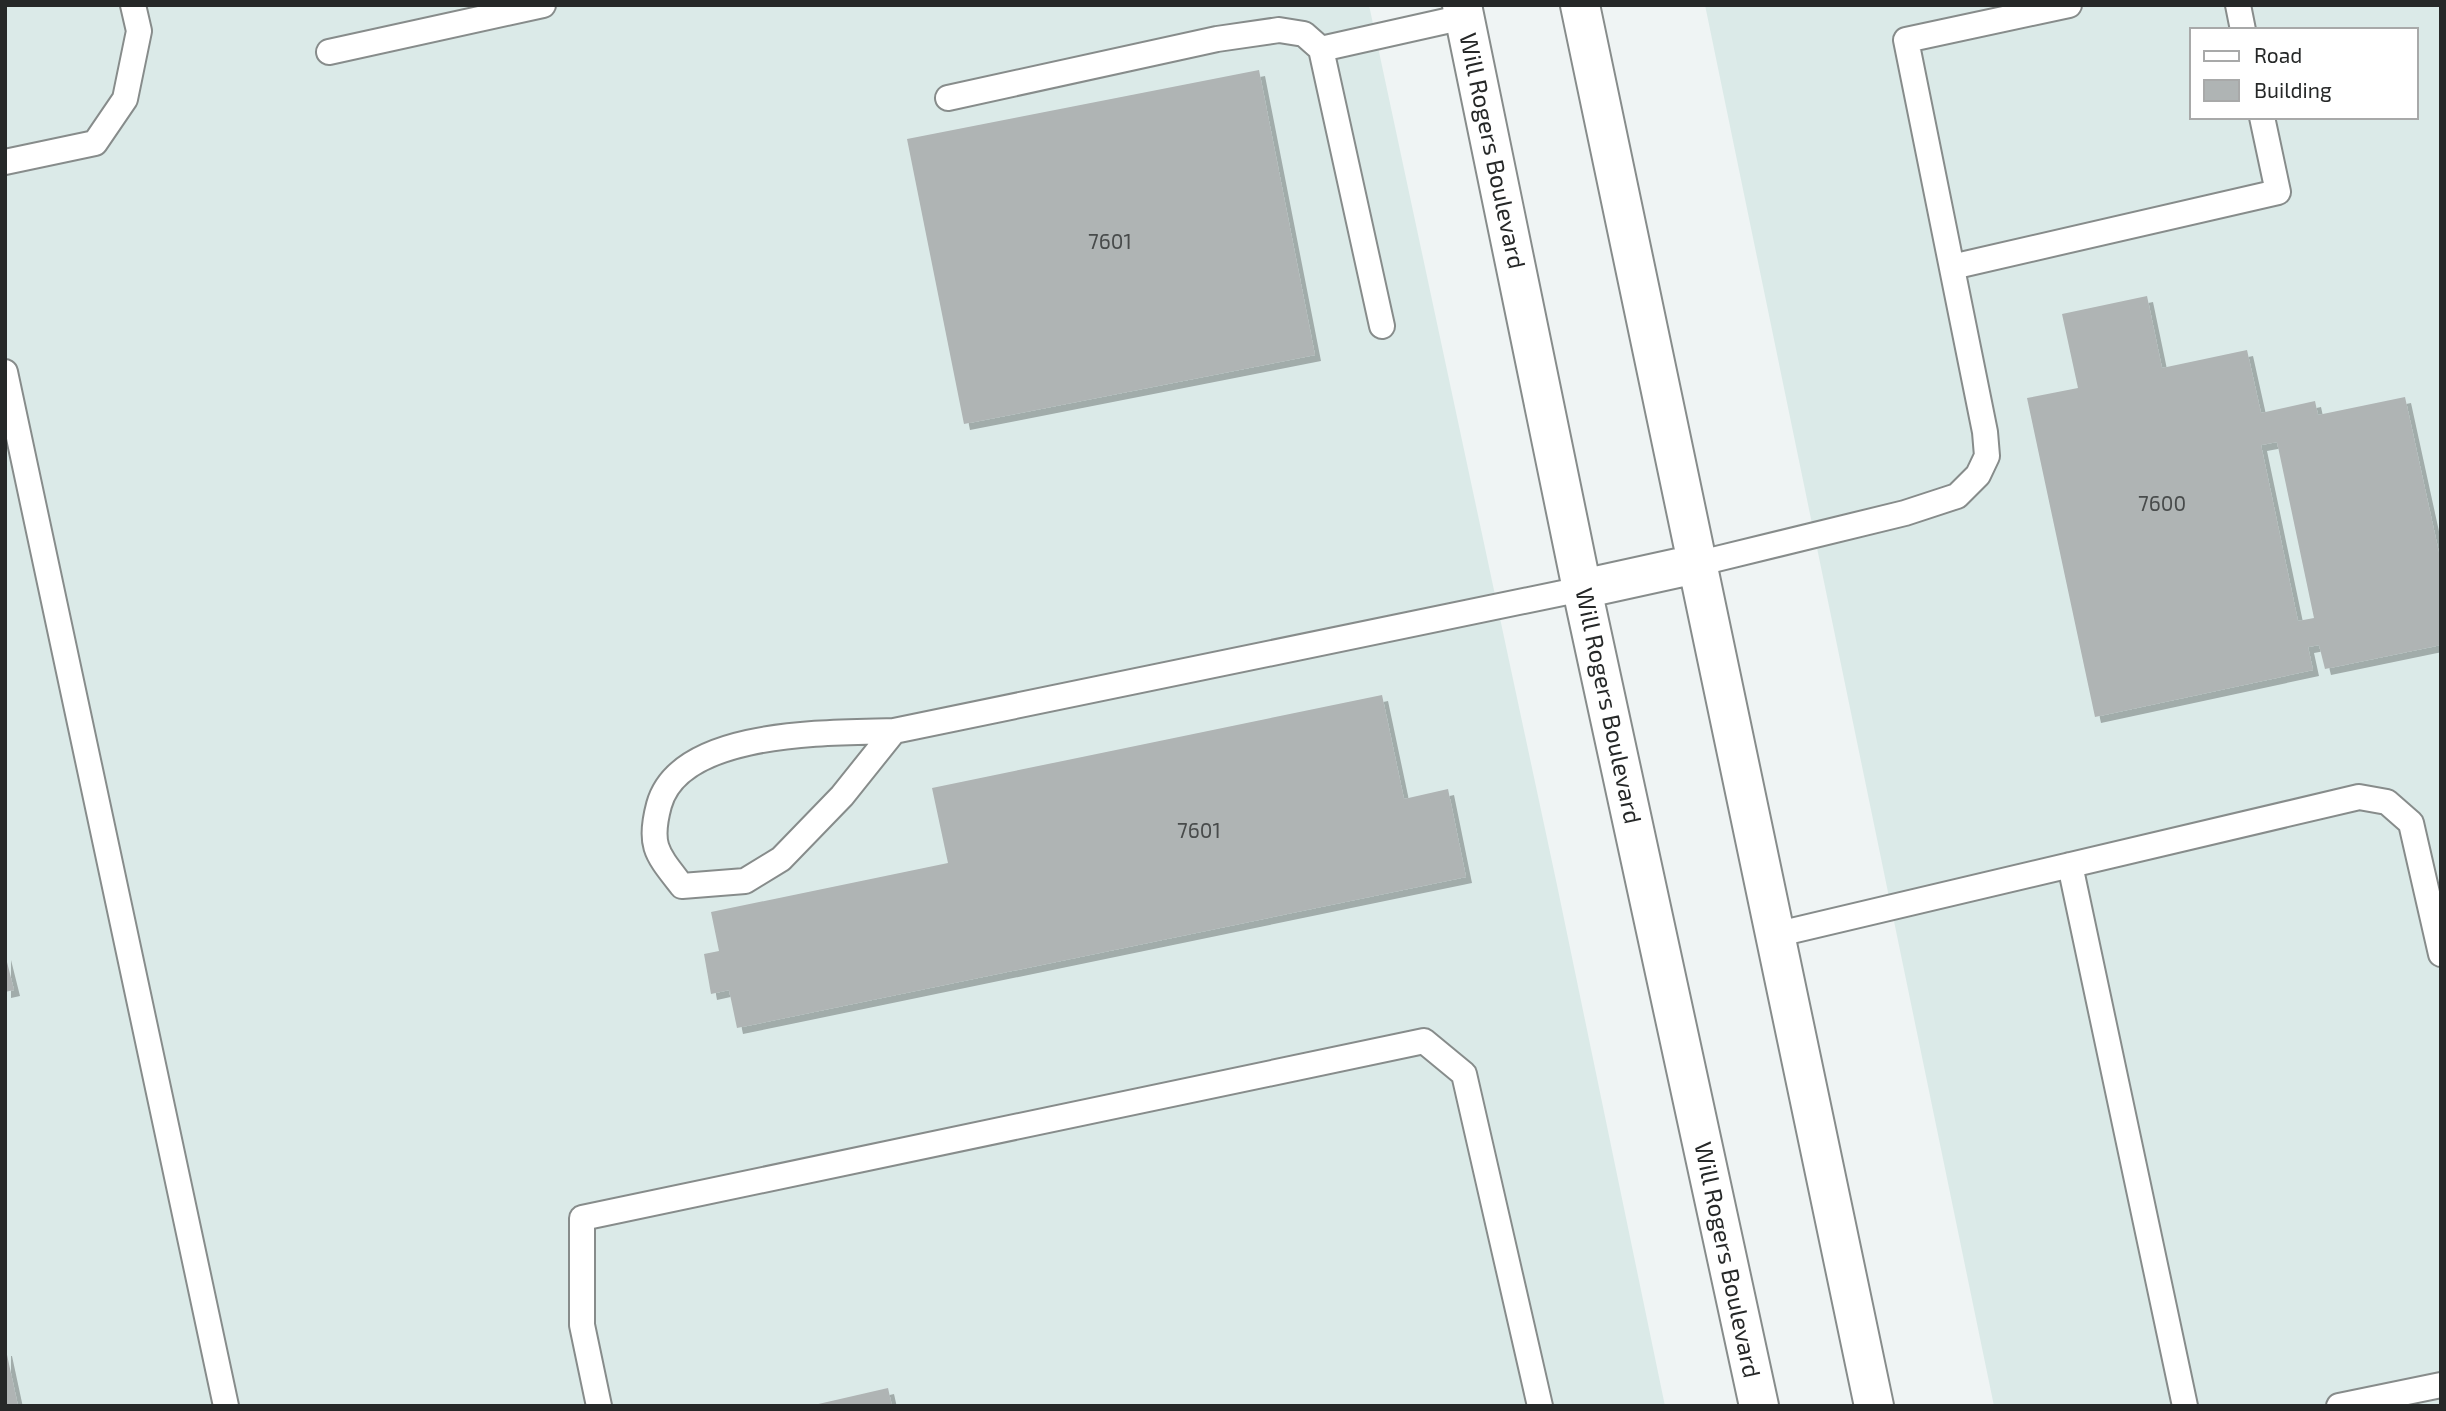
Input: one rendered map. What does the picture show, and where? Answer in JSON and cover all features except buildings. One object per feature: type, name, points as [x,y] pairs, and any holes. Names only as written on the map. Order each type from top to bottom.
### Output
[{"type":"main road","points":[[1580,5],[1874,1406]]},
{"type":"main road","name":"Will Rogers Boulevard","points":[[1463,11],[1582,589],[1759,1406]]},
{"type":"main road","points":[[1582,589],[1696,564]]},
{"type":"lane","points":[[5,162],[95,143],[125,99],[139,31],[133,5]]},
{"type":"lane","points":[[329,52],[543,5]]},
{"type":"lane","points":[[1696,564],[1905,513],[1957,496],[1978,475],[1987,456],[1985,432],[1906,40],[2069,5]]},
{"type":"lane","points":[[2238,5],[2243,28]]},
{"type":"lane","points":[[1321,48],[1463,11]]},
{"type":"lane","points":[[948,98],[1217,38],[1279,30],[1304,34],[1321,48],[1382,326]]},
{"type":"lane","points":[[1952,267],[2278,192],[2262,119]]},
{"type":"lane","points":[[5,372],[226,1406]]},
{"type":"lane","points":[[894,731],[842,796],[781,859],[745,881],[682,886],[657,855],[653,827],[662,793],[682,769],[719,751],[774,736],[894,731],[1582,589]]},
{"type":"lane","points":[[1774,935],[2358,797],[2387,802],[2411,823],[2441,954]]},
{"type":"lane","points":[[2070,865],[2185,1406]]},
{"type":"lane","points":[[599,1406],[582,1325],[582,1218],[1424,1041],[1464,1074],[1540,1406]]},
{"type":"lane","points":[[2339,1406],[2441,1385]]},
{"type":"shaded area","points":[[5,5],[1369,5],[1665,1406],[5,1406]]},
{"type":"shaded area","points":[[1705,5],[2441,5],[2441,1406],[1994,1406]]}]
